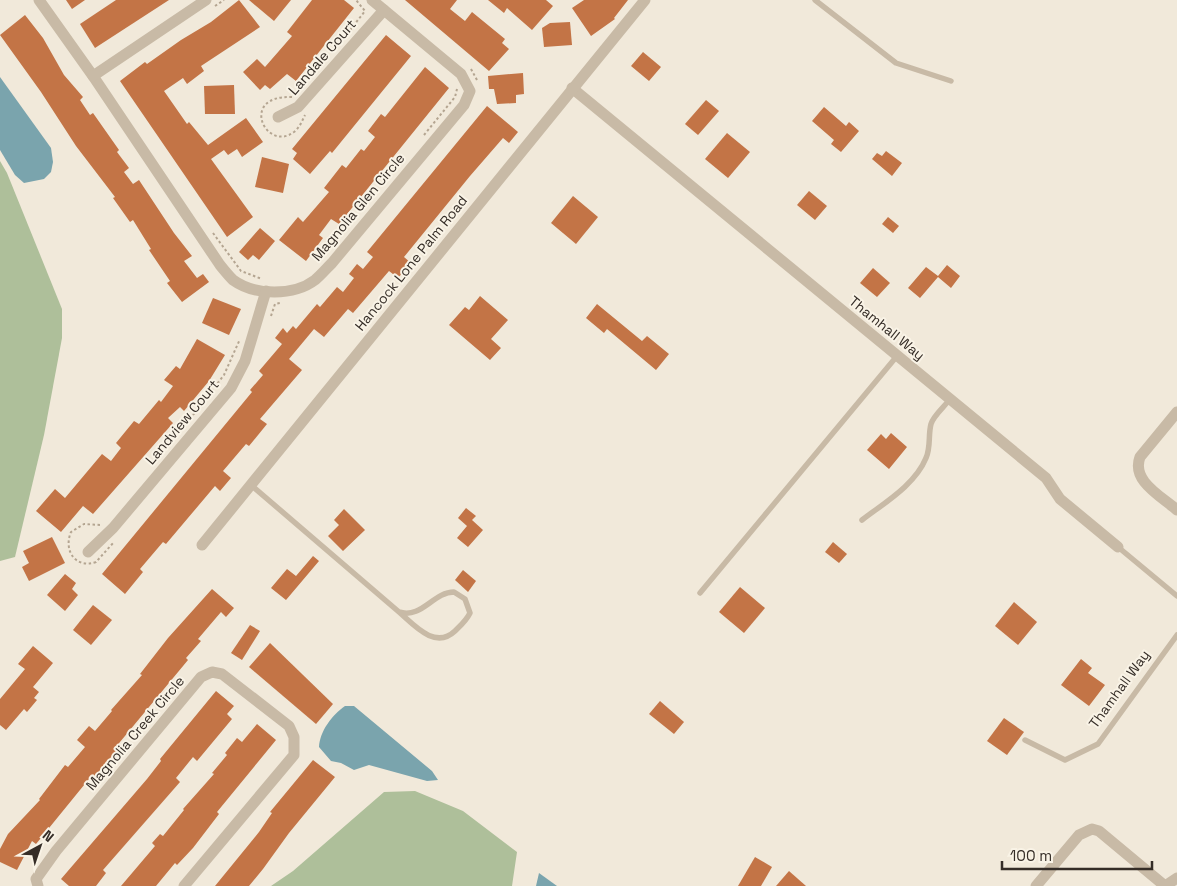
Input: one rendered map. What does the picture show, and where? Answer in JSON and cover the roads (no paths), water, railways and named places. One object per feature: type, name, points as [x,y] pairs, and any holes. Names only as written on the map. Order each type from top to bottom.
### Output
[{"type":"street","name":"Magnolia Glen Circle","points":[[39,0],[94,76],[220,265],[234,280],[251,289],[266,291],[290,291],[314,281],[332,263],[464,105],[470,91],[461,74],[372,0]]},
{"type":"street","points":[[94,76],[206,0]]},
{"type":"street","name":"Hancock Lone Palm Road","points":[[202,545],[645,0]]},
{"type":"street","name":"Landale Court","points":[[278,117],[298,107],[384,10]]},
{"type":"street","name":"Thamhall Way","points":[[572,88],[1046,478],[1060,499],[1118,547]]},
{"type":"street","name":"Landview Court","points":[[88,552],[114,528],[231,388],[245,361],[266,291]]},
{"type":"street","points":[[1177,412],[1140,456],[1138,462],[1138,470],[1144,482],[1177,510]]},
{"type":"street","name":"Magnolia Creek Circle","points":[[38,886],[36,879],[56,851],[201,677],[212,672],[222,674],[288,726],[294,737],[294,755],[184,886]]},
{"type":"street","points":[[1036,886],[1079,835],[1092,829],[1099,831],[1165,886],[1177,878]]},
{"type":"lane","points":[[815,0],[896,63],[952,81]]},
{"type":"lane","points":[[700,593],[897,356]]},
{"type":"lane","points":[[862,520],[899,492],[925,461],[930,448],[931,422],[950,399]]},
{"type":"lane","points":[[251,486],[399,612],[428,636],[443,639],[451,636],[466,621],[470,613],[465,599],[454,592],[443,594],[421,610],[409,614],[399,612]]},
{"type":"lane","name":"Thamhall Way","points":[[1118,547],[1177,596]]},
{"type":"lane","name":"Thamhall Way","points":[[1025,740],[1065,760],[1098,744],[1177,635]]},
{"type":"water","points":[[0,77],[51,148],[53,162],[51,172],[44,179],[24,183],[15,175],[0,150]]},
{"type":"water","points":[[345,706],[354,706],[432,771],[438,780],[427,781],[369,765],[354,770],[341,763],[331,761],[319,747],[320,741],[328,724]]},
{"type":"water","points":[[539,873],[557,886],[536,886]]}]
